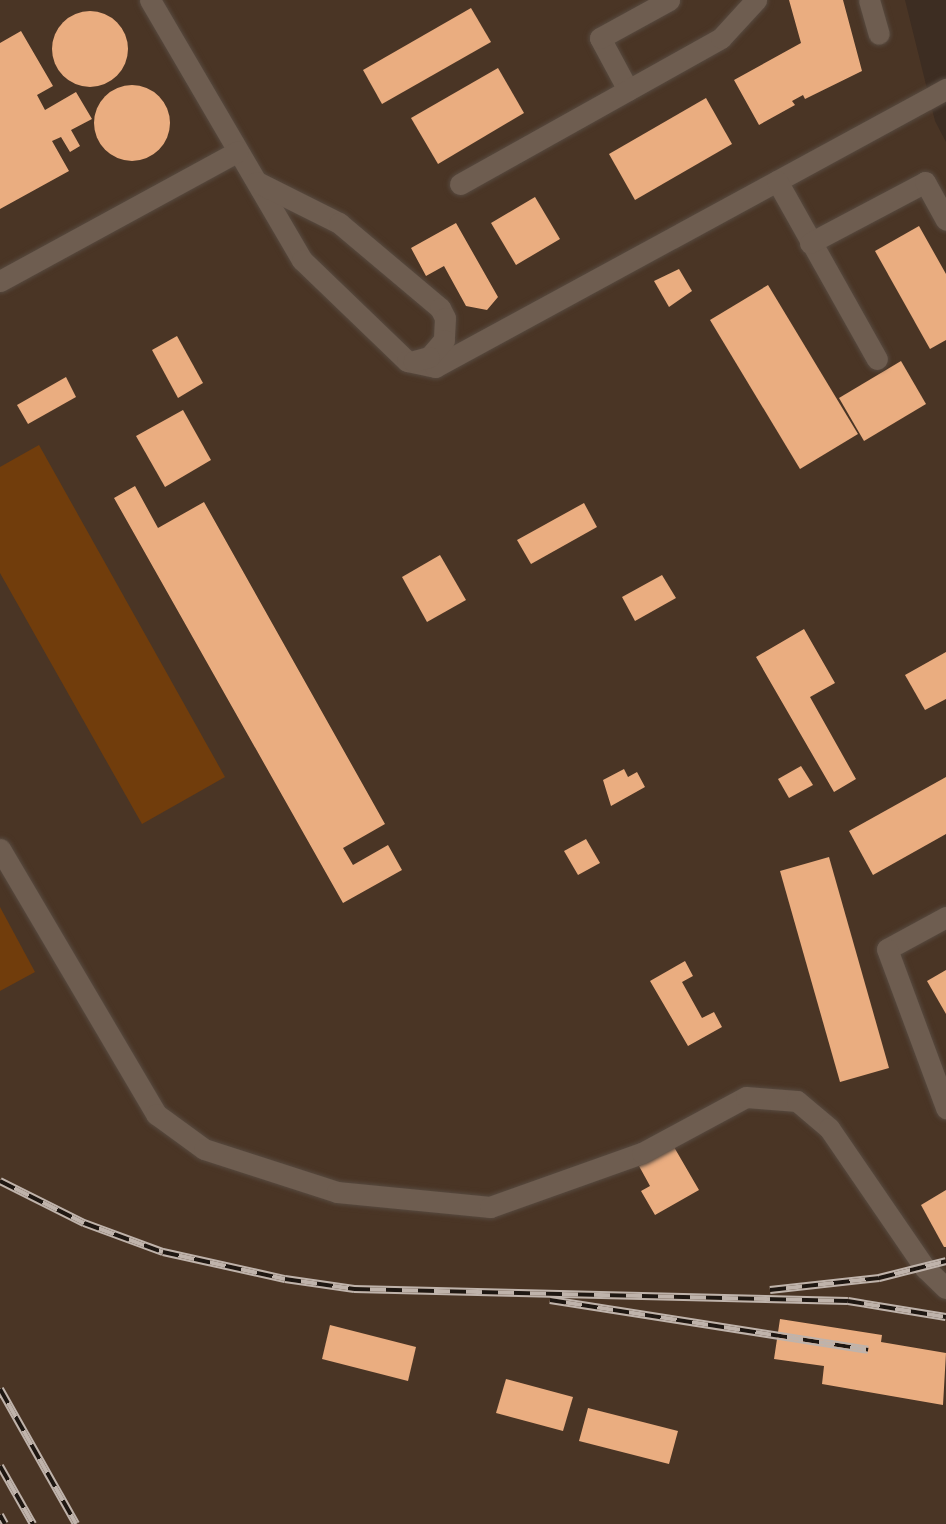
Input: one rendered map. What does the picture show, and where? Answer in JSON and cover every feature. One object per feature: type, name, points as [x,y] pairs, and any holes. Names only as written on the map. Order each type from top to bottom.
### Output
[{"type":"lane","points":[[150,0],[302,260],[407,361],[435,367],[946,89]]},
{"type":"lane","points":[[628,90],[600,38],[669,0]]},
{"type":"lane","points":[[460,184],[721,38],[756,0]]},
{"type":"lane","points":[[869,0],[879,34]]},
{"type":"lane","points":[[0,281],[239,151]]},
{"type":"lane","points":[[777,181],[877,359]]},
{"type":"lane","points":[[257,182],[339,223],[440,308],[446,329],[438,350],[407,361]]},
{"type":"lane","points":[[810,243],[925,182],[946,220]]},
{"type":"lane","points":[[0,849],[156,1114],[204,1149],[337,1192],[490,1207],[642,1153],[746,1097],[797,1101],[829,1128],[925,1268],[946,1288]]},
{"type":"lane","points":[[946,917],[887,949],[946,1108]]},
{"type":"shaded area","points":[[0,0],[905,0],[935,121],[946,142],[946,1524],[0,1524]]},
{"type":"shaded area","points":[[39,445],[225,777],[142,824],[0,573],[0,467]]},
{"type":"shaded area","points":[[0,907],[35,972],[0,991]]},
{"type":"building","points":[[789,0],[843,0],[862,71],[805,99],[803,95],[792,101],[795,105],[759,125],[734,80],[801,43]]},
{"type":"building","points":[[471,8],[491,42],[382,104],[363,70]]},
{"type":"building","points":[[90,11],[105,14],[117,22],[125,34],[128,49],[125,64],[117,76],[105,84],[90,87],[75,84],[63,76],[55,64],[52,49],[55,34],[63,22],[75,14]]},
{"type":"building","points":[[21,31],[53,86],[37,95],[45,110],[76,92],[92,119],[71,130],[80,146],[70,152],[61,137],[52,141],[69,171],[0,209],[0,43]]},
{"type":"building","points":[[498,68],[524,113],[438,164],[411,118]]},
{"type":"building","points":[[125,85],[139,85],[153,91],[164,102],[170,123],[167,138],[159,150],[139,161],[125,161],[111,155],[100,144],[94,130],[94,116],[100,102],[111,91]]},
{"type":"building","points":[[706,98],[732,144],[635,200],[609,154]]},
{"type":"building","points":[[535,197],[560,239],[516,265],[491,223]]},
{"type":"building","points":[[456,223],[498,297],[487,310],[466,306],[444,266],[426,276],[411,248]]},
{"type":"building","points":[[919,226],[946,274],[946,340],[930,349],[875,251]]},
{"type":"building","points":[[679,269],[692,291],[669,307],[654,281]]},
{"type":"building","points":[[768,285],[858,434],[800,469],[710,320]]},
{"type":"building","points":[[177,336],[203,383],[178,398],[152,350]]},
{"type":"building","points":[[901,361],[926,404],[864,441],[839,398]]},
{"type":"building","points":[[66,377],[76,397],[28,424],[17,405]]},
{"type":"building","points":[[183,410],[211,460],[165,487],[136,436]]},
{"type":"building","points":[[135,486],[158,528],[204,502],[385,824],[343,848],[353,865],[388,845],[402,870],[343,903],[114,498]]},
{"type":"building","points":[[584,503],[597,527],[531,564],[517,540]]},
{"type":"building","points":[[440,555],[466,600],[427,622],[402,577]]},
{"type":"building","points":[[662,575],[676,598],[635,621],[622,597]]},
{"type":"building","points":[[804,629],[835,683],[810,697],[856,779],[834,792],[756,657]]},
{"type":"building","points":[[946,652],[946,699],[925,710],[905,675]]},
{"type":"building","points":[[801,766],[813,785],[789,798],[778,779]]},
{"type":"building","points":[[624,769],[628,777],[637,772],[645,787],[611,806],[603,780]]},
{"type":"building","points":[[946,777],[946,834],[873,875],[849,831]]},
{"type":"building","points":[[586,839],[600,863],[578,875],[564,851]]},
{"type":"building","points":[[829,857],[889,1068],[840,1082],[780,871]]},
{"type":"building","points":[[685,961],[693,976],[682,982],[702,1018],[714,1012],[722,1027],[688,1046],[650,981]]},
{"type":"building","points":[[946,970],[946,1014],[927,981]]},
{"type":"building","points":[[674,1147],[699,1190],[655,1215],[641,1191],[650,1186],[639,1166]]},
{"type":"building","points":[[946,1190],[946,1247],[944,1247],[921,1205]]},
{"type":"building","points":[[780,1319],[882,1335],[881,1342],[946,1353],[943,1405],[822,1384],[824,1366],[774,1359]]},
{"type":"building","points":[[330,1325],[416,1347],[408,1381],[322,1359]]},
{"type":"building","points":[[506,1379],[573,1397],[563,1431],[496,1413]]},
{"type":"building","points":[[588,1408],[678,1431],[669,1464],[579,1441]]},
{"type":"railway","points":[[0,1181],[84,1223],[163,1252],[285,1279],[354,1289],[848,1301],[946,1317]]},
{"type":"railway","points":[[770,1290],[879,1278],[946,1261]]},
{"type":"railway","points":[[550,1300],[868,1350]]},
{"type":"railway","points":[[0,1389],[76,1524]]},
{"type":"railway","points":[[0,1466],[33,1524]]},
{"type":"railway","points":[[0,1515],[5,1524]]}]
